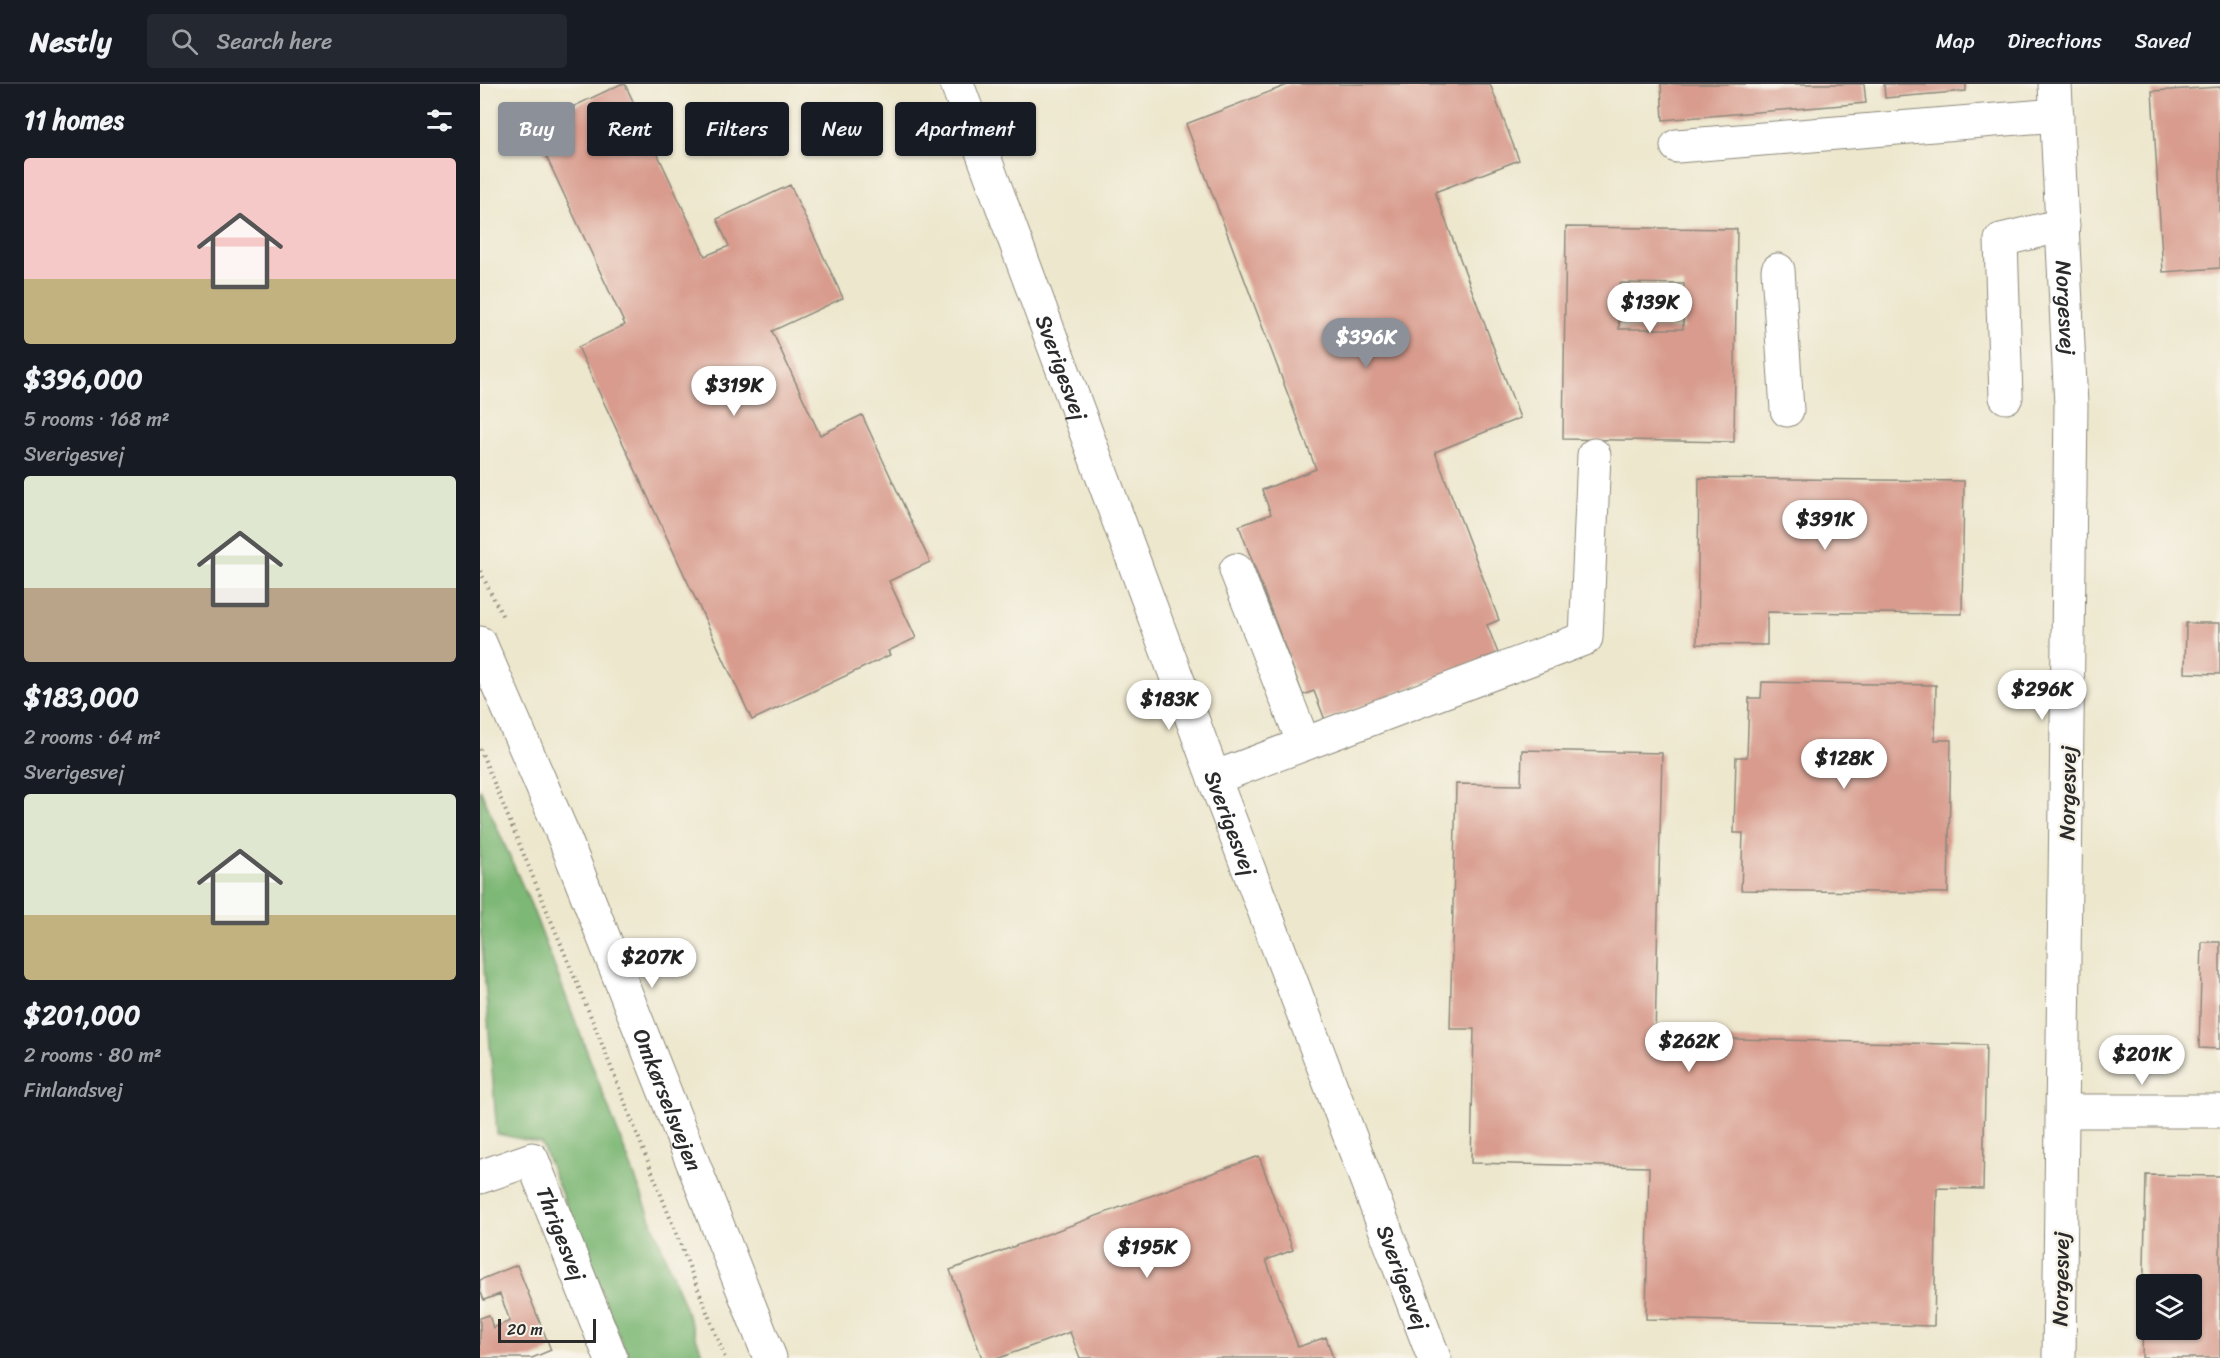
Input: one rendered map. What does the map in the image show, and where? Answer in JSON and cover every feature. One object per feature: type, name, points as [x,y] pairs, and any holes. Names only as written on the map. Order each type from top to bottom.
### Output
[{"type":"street","name":"Sverigesvej","points":[[957,84],[1214,778],[1434,1358]]},
{"type":"street","points":[[1677,146],[2056,100]]},
{"type":"street","name":"Norgesvej","points":[[2056,100],[2071,405],[2059,1358]]},
{"type":"street","points":[[2006,397],[2001,240],[2063,225]]},
{"type":"street","points":[[1778,270],[1787,410]]},
{"type":"street","points":[[1214,778],[1586,638],[1594,455]]},
{"type":"street","points":[[1236,570],[1304,744]]},
{"type":"street","name":"Omkørselsvejen","points":[[480,643],[564,837],[770,1358]]},
{"type":"street","points":[[2063,1111],[2220,1111]]},
{"type":"street","name":"Thrigesvej","points":[[480,1177],[532,1159],[611,1358]]},
{"type":"path","points":[[480,749],[597,1029],[726,1358]]},
{"type":"green space","points":[[480,789],[531,905],[704,1358],[628,1358],[541,1143],[497,1134],[480,919]]},
{"type":"building","points":[[625,84],[633,102],[587,102],[587,156],[658,156],[705,256],[729,246],[717,219],[790,185],[843,298],[772,331],[820,435],[862,415],[930,562],[889,581],[916,638],[888,651],[890,655],[752,720],[578,347],[625,325],[546,156],[575,156],[575,106]]},
{"type":"building","points":[[1290,84],[1490,84],[1519,160],[1435,192],[1520,418],[1435,452],[1499,620],[1487,625],[1498,653],[1325,720],[1314,691],[1303,695],[1239,526],[1271,514],[1262,490],[1316,469],[1186,124]]},
{"type":"building","points":[[1661,84],[1864,84],[1866,103],[1663,120]]},
{"type":"building","points":[[1884,84],[1966,84],[1966,91],[1885,98]]},
{"type":"building","points":[[2220,87],[2220,268],[2163,272],[2152,91]]},
{"type":"building","points":[[1566,227],[1737,229],[1734,442],[1563,439]],"holes":[[[1620,283],[1684,284],[1683,329],[1619,329]]]},
{"type":"building","points":[[1699,478],[1964,481],[1962,614],[1767,612],[1767,645],[1697,644]]},
{"type":"building","points":[[2186,623],[2220,623],[2220,674],[2185,673]]},
{"type":"building","points":[[1762,682],[1936,685],[1935,740],[1951,740],[1948,893],[1741,890],[1743,833],[1734,833],[1736,757],[1747,757],[1749,698],[1761,698]]},
{"type":"building","points":[[1522,750],[1662,753],[1655,1037],[1986,1045],[1983,1189],[1937,1188],[1934,1326],[1646,1319],[1649,1167],[1471,1163],[1474,1029],[1450,1029],[1456,784],[1521,785]]},
{"type":"building","points":[[2202,942],[2220,942],[2220,1049],[2199,1048]]},
{"type":"building","points":[[1259,1156],[1293,1250],[1266,1260],[1298,1347],[1326,1337],[1333,1358],[1080,1358],[1070,1332],[999,1358],[982,1358],[950,1270]]},
{"type":"building","points":[[2146,1175],[2220,1176],[2220,1358],[2142,1358],[2142,1340],[2202,1340],[2202,1274],[2144,1274]]},
{"type":"building","points":[[517,1265],[551,1350],[532,1358],[480,1358],[480,1318],[489,1315],[493,1328],[510,1321],[500,1294],[484,1300],[480,1290],[480,1280]]}]
